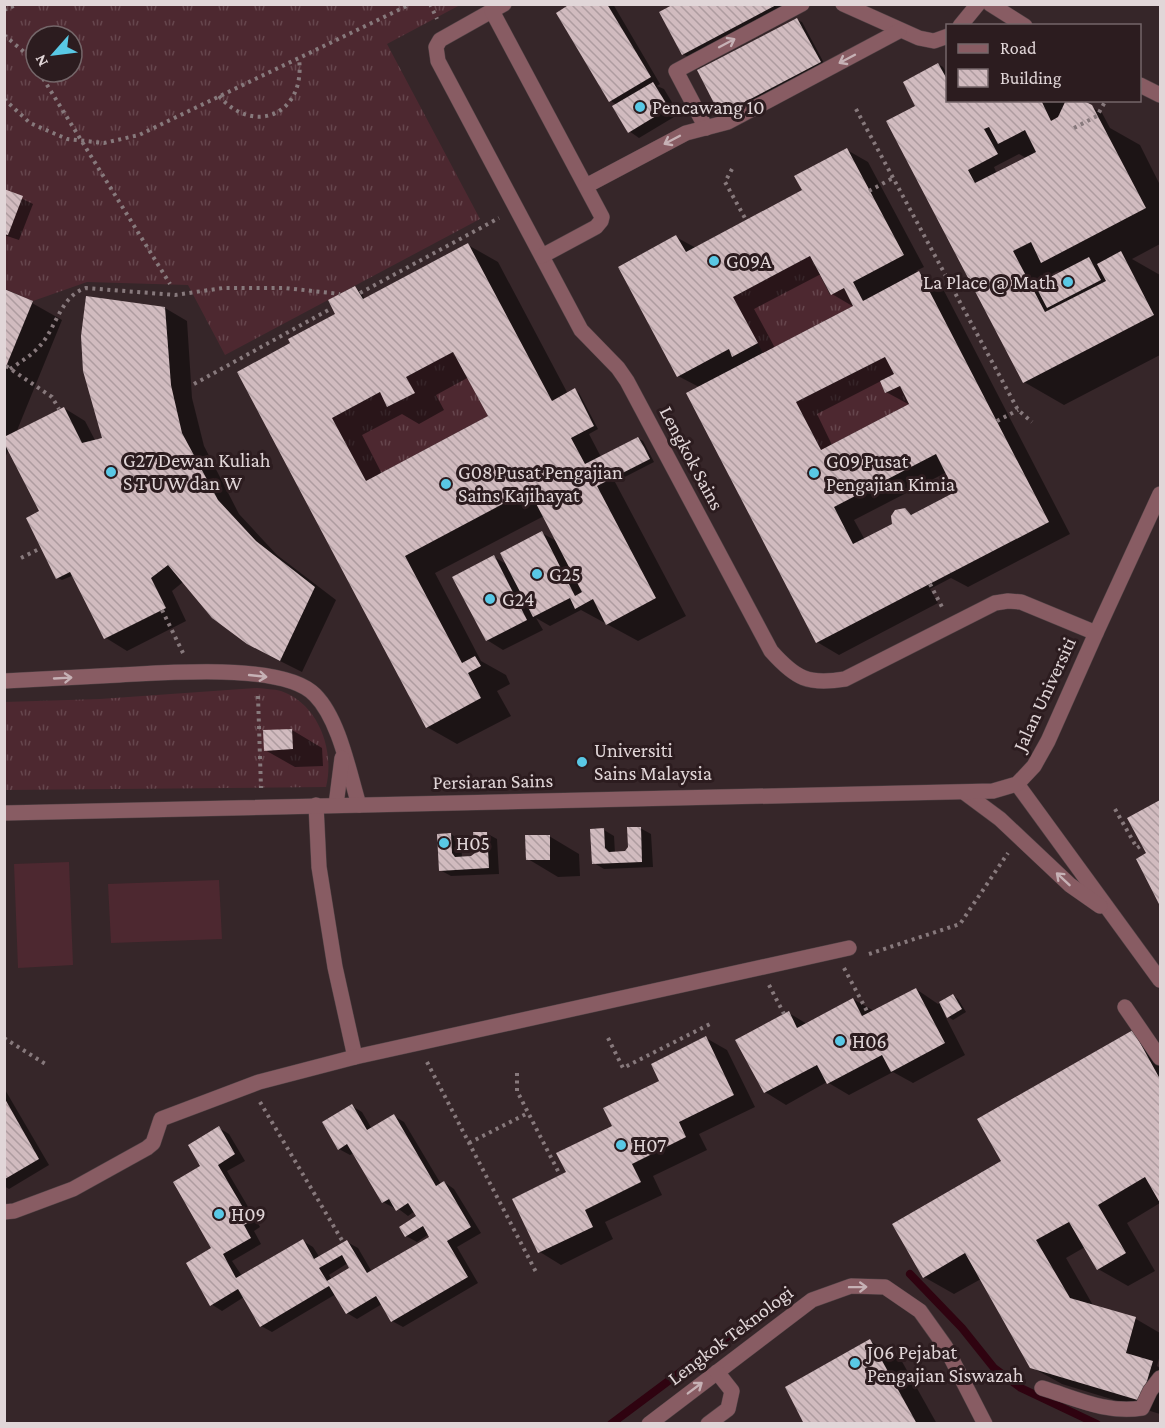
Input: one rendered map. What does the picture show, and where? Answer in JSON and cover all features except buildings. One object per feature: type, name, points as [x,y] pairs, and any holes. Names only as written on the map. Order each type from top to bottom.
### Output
[{"type":"street","points":[[706,128],[676,71],[802,4]]},
{"type":"street","points":[[843,4],[899,31],[926,40],[946,37]]},
{"type":"street","points":[[962,24],[978,4]]},
{"type":"street","points":[[990,4],[1022,24]]},
{"type":"street","points":[[498,8],[600,212],[602,221],[596,227],[542,256]]},
{"type":"street","name":"Lengkok Sains","points":[[498,8],[446,36],[436,47],[435,54],[581,330],[618,368],[627,381],[771,651],[788,670],[808,680],[826,682],[845,679],[995,603],[1008,601],[1021,602],[1096,633]]},
{"type":"street","points":[[586,186],[686,133],[729,122],[899,31]]},
{"type":"street","points":[[1141,85],[1161,95]]},
{"type":"street","name":"Jalan Universiti","points":[[1017,784],[1034,766],[1048,741],[1161,495]]},
{"type":"street","points":[[4,681],[210,671],[296,682],[314,693],[327,709],[337,730],[359,805]]},
{"type":"street","points":[[336,805],[342,752]]},
{"type":"street","points":[[1017,784],[1161,980]]},
{"type":"street","name":"Persiaran Sains","points":[[4,813],[965,793],[993,791],[1017,784]]},
{"type":"street","points":[[965,793],[1000,819],[1070,885],[1111,913]]},
{"type":"street","points":[[315,805],[319,867],[333,956],[356,1057]]},
{"type":"street","points":[[4,1212],[14,1211],[73,1189],[147,1148],[153,1143],[161,1119],[250,1086],[356,1057],[849,948]]},
{"type":"street","points":[[1125,1007],[1161,1058]]},
{"type":"street","name":"Lengkok Teknologi","points":[[649,1424],[812,1300],[851,1286],[885,1287],[920,1311],[945,1346],[985,1424]]},
{"type":"street","points":[[708,1424],[728,1410],[732,1391],[717,1372]]},
{"type":"street","points":[[1042,1388],[1110,1410],[1125,1411],[1142,1408],[1159,1385]]},
{"type":"path","points":[[4,10],[18,4]]},
{"type":"path","points":[[4,99],[30,123],[67,140],[104,143],[139,135],[411,4]]},
{"type":"path","points":[[430,4],[434,14]]},
{"type":"path","points":[[4,35],[24,52]]},
{"type":"path","points":[[219,96],[228,107],[241,114],[255,117],[269,115],[287,104],[299,87],[301,73],[299,59]]},
{"type":"path","points":[[47,84],[170,285]]},
{"type":"path","points":[[1074,128],[1097,116],[1105,102]]},
{"type":"path","points":[[856,109],[1018,410],[1032,423]]},
{"type":"path","points":[[732,169],[725,182],[746,220]]},
{"type":"path","points":[[869,191],[893,178]]},
{"type":"path","points":[[360,293],[517,208]]},
{"type":"path","points":[[59,409],[52,397],[8,368],[35,352],[45,340],[69,298],[79,290],[86,288],[175,295],[223,288],[285,288],[340,294]]},
{"type":"path","points":[[194,384],[332,308]]},
{"type":"path","points":[[997,421],[1018,410]]},
{"type":"path","points":[[21,558],[40,548]]},
{"type":"path","points":[[930,584],[937,597]]},
{"type":"path","points":[[162,610],[174,634]]},
{"type":"path","points":[[258,698],[262,806]]},
{"type":"path","points":[[1115,809],[1137,848],[1142,845]]},
{"type":"path","points":[[849,948],[868,954],[960,924],[1004,862]]},
{"type":"path","points":[[850,979],[868,1013]]},
{"type":"path","points":[[772,991],[784,1014]]},
{"type":"path","points":[[608,1038],[623,1068],[712,1023]]},
{"type":"path","points":[[4,1038],[47,1065]]},
{"type":"path","points":[[417,1043],[536,1272]]},
{"type":"path","points":[[517,1073],[517,1090],[560,1175]]},
{"type":"path","points":[[250,1086],[343,1242]]},
{"type":"path","points":[[469,1143],[528,1113]]},
{"type":"green space","points":[[4,5],[460,5],[387,44],[480,219],[225,355],[188,285],[87,282],[33,301],[5,289]]},
{"type":"green space","points":[[810,256],[830,295],[844,288],[853,306],[763,353],[733,297]]},
{"type":"green space","points":[[453,352],[488,416],[366,481],[332,418],[380,392],[388,407],[414,393],[406,377]]},
{"type":"green space","points":[[885,357],[894,374],[880,381],[885,393],[900,386],[909,404],[821,450],[796,402]]},
{"type":"green space","points":[[257,688],[281,691],[294,697],[314,718],[326,744],[328,773],[326,787],[5,790],[4,702],[100,699]]},
{"type":"green space","points":[[69,862],[73,965],[18,968],[14,864]]},
{"type":"green space","points":[[219,880],[222,939],[111,943],[108,884]]},
{"type":"waterway","points":[[910,1274],[962,1328],[994,1368],[1021,1388],[1097,1424]]},
{"type":"waterway","points":[[611,1424],[786,1293]]},
{"type":"place","name":"Pencawang 10","points":[[640,107]]},
{"type":"place","name":"G09A","points":[[714,261]]},
{"type":"place","name":"La Place @ Math","points":[[1068,282]]},
{"type":"place","name":"G27 Dewan Kuliah S T U W dan W","points":[[111,472]]},
{"type":"place","name":"G09 Pusat Pengajian Kimia","points":[[814,473]]},
{"type":"place","name":"G08 Pusat Pengajian Sains Kajihayat","points":[[446,484]]},
{"type":"place","name":"G25","points":[[537,574]]},
{"type":"place","name":"G24","points":[[490,599]]},
{"type":"place","name":"Universiti Sains Malaysia","points":[[582,762]]},
{"type":"place","name":"H05","points":[[444,843]]},
{"type":"place","name":"H06","points":[[840,1041]]},
{"type":"place","name":"H07","points":[[621,1145]]},
{"type":"place","name":"H09","points":[[219,1214]]},
{"type":"place","name":"J06 Pejabat Pengajian Siswazah","points":[[855,1363]]}]
